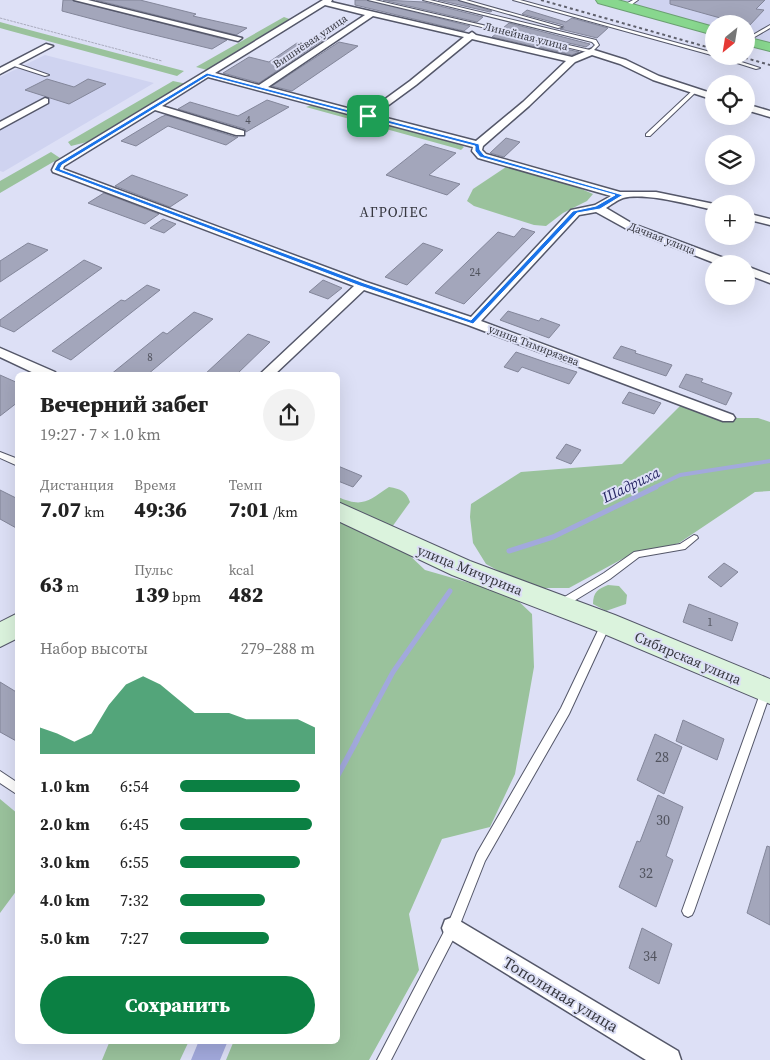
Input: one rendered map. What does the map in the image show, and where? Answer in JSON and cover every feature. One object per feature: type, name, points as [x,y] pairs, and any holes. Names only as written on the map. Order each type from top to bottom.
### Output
[{"type":"highway","points":[[603,0],[631,3],[705,28]]},
{"type":"highway","points":[[755,43],[770,47]]},
{"type":"street","points":[[78,0],[238,38]]},
{"type":"street","name":"Линейная улица","points":[[327,1],[572,60],[591,52]]},
{"type":"street","name":"улица Тимирязева","points":[[327,1],[153,106],[60,164],[56,170],[362,285],[473,322],[728,418]]},
{"type":"street","name":"Вишнёвая улица","points":[[260,88],[373,13]]},
{"type":"street","points":[[368,116],[472,35]]},
{"type":"street","points":[[0,71],[49,46]]},
{"type":"street","points":[[591,52],[623,62],[656,78],[705,94]]},
{"type":"street","points":[[572,60],[526,104],[478,145],[477,151],[482,156],[620,195],[638,193],[669,196],[705,205]]},
{"type":"street","points":[[207,74],[478,145]]},
{"type":"street","points":[[0,126],[45,101]]},
{"type":"street","points":[[153,106],[240,133]]},
{"type":"street","points":[[755,110],[770,114]]},
{"type":"street","points":[[473,322],[575,212],[598,208],[620,195]]},
{"type":"street","name":"Дачная улица","points":[[598,208],[629,226],[705,255]]},
{"type":"street","points":[[755,218],[770,222]]},
{"type":"street","points":[[755,274],[770,280]]},
{"type":"street","points":[[269,372],[362,285]]},
{"type":"street","points":[[0,352],[43,372]]},
{"type":"street","name":"улица Мичурина","points":[[340,512],[461,568],[606,623]]},
{"type":"street","name":"Сибирская улица","points":[[606,623],[768,692]]},
{"type":"street","name":"Тополиная улица","points":[[453,928],[669,1060]]},
{"type":"lane","points":[[370,0],[591,52],[597,45],[594,41],[425,0]]},
{"type":"lane","points":[[461,0],[580,33]]},
{"type":"lane","points":[[516,0],[705,53]]},
{"type":"lane","points":[[755,35],[770,26]]},
{"type":"lane","points":[[13,64],[46,75]]},
{"type":"lane","points":[[747,65],[758,68]]},
{"type":"lane","points":[[648,135],[695,91]]},
{"type":"lane","points":[[0,455],[15,462]]},
{"type":"lane","points":[[559,605],[607,576],[637,554],[682,547],[694,538]]},
{"type":"lane","points":[[384,1060],[453,928],[482,857],[565,711],[606,623]]},
{"type":"lane","points":[[688,911],[768,692]]},
{"type":"lane","points":[[0,776],[15,788]]},
{"type":"path","points":[[0,18],[162,61]]},
{"type":"shaded area","points":[[620,0],[770,0],[770,43],[755,39],[755,15],[705,15],[705,24]]},
{"type":"shaded area","points":[[45,55],[154,83],[3,172],[0,171],[0,77]]},
{"type":"green space","points":[[284,17],[292,20],[207,70],[196,67]]},
{"type":"green space","points":[[0,22],[184,71],[177,76],[0,28]]},
{"type":"green space","points":[[173,81],[187,84],[87,142],[71,146],[68,142]]},
{"type":"green space","points":[[312,105],[464,147],[461,150],[306,107]]},
{"type":"green space","points":[[51,152],[60,158],[0,193],[0,181]]},
{"type":"green space","points":[[506,167],[570,184],[593,194],[587,201],[563,213],[546,226],[534,225],[474,206],[467,201],[473,189]]},
{"type":"green space","points":[[683,403],[711,418],[758,418],[770,422],[770,491],[755,492],[679,543],[624,558],[569,588],[542,588],[504,574],[486,564],[473,543],[470,517],[471,504],[521,472],[622,464]]},
{"type":"green space","points":[[389,487],[402,491],[407,495],[410,502],[387,534],[425,570],[512,595],[532,614],[534,667],[515,774],[490,827],[442,839],[409,914],[419,970],[369,1060],[226,1060],[233,1044],[340,1044],[340,498],[360,502],[376,496]]},
{"type":"green space","points":[[608,585],[619,586],[627,595],[626,604],[606,611],[593,604],[597,592]]},
{"type":"green space","points":[[0,799],[15,812],[15,893],[0,913]]},
{"type":"green space","points":[[108,1044],[188,1044],[180,1060],[102,1060]]},
{"type":"water","points":[[197,1044],[227,1044],[220,1060],[191,1060]]},
{"type":"building","points":[[63,0],[72,0],[227,40],[212,49],[130,29],[62,11]]},
{"type":"building","points":[[96,0],[140,0],[196,14],[193,16],[247,28],[236,35]]},
{"type":"building","points":[[355,0],[366,0],[470,26],[464,31],[355,5]]},
{"type":"building","points":[[383,0],[424,2],[483,17],[477,22]]},
{"type":"building","points":[[438,0],[457,0],[492,11],[490,12]]},
{"type":"building","points":[[670,0],[765,0],[756,9],[764,10],[755,20],[755,15],[710,15],[670,4]]},
{"type":"building","points":[[527,10],[566,22],[572,18],[608,28],[597,38],[560,29],[564,28],[563,25],[522,14]]},
{"type":"building","points":[[509,23],[590,44],[586,47],[503,28]]},
{"type":"building","points":[[497,33],[579,52],[572,55],[492,37]]},
{"type":"building","points":[[315,36],[326,38],[259,83],[223,73],[249,57],[269,62],[297,43],[303,44]]},
{"type":"building","points":[[339,42],[358,46],[292,91],[272,86]]},
{"type":"building","points":[[47,79],[74,87],[88,79],[106,84],[69,104],[25,90]]},
{"type":"building","points":[[267,100],[289,107],[246,132],[245,129],[178,109],[190,102],[238,116]]},
{"type":"building","points":[[166,115],[238,137],[226,145],[168,126],[136,146],[121,141]]},
{"type":"building","points":[[506,138],[520,142],[504,157],[490,153]]},
{"type":"building","points":[[425,144],[456,153],[429,175],[460,184],[447,195],[386,175]]},
{"type":"building","points":[[132,175],[188,195],[170,207],[115,186]]},
{"type":"building","points":[[104,193],[159,214],[145,224],[88,203]]},
{"type":"building","points":[[163,219],[176,224],[164,233],[150,228]]},
{"type":"building","points":[[522,228],[535,232],[464,304],[435,293],[498,232],[514,237]]},
{"type":"building","points":[[28,243],[48,250],[0,282],[0,261]]},
{"type":"building","points":[[423,243],[443,250],[407,285],[385,277]]},
{"type":"building","points":[[84,260],[102,268],[14,332],[0,326],[0,320]]},
{"type":"building","points":[[323,280],[342,288],[328,299],[309,292]]},
{"type":"building","points":[[147,285],[160,290],[71,360],[52,351],[121,300],[125,301]]},
{"type":"building","points":[[508,311],[539,321],[541,318],[560,325],[549,338],[500,320]]},
{"type":"building","points":[[194,312],[213,319],[151,372],[114,372],[163,332],[167,334]]},
{"type":"building","points":[[248,334],[270,342],[239,372],[207,372]]},
{"type":"building","points":[[621,346],[636,351],[635,353],[672,365],[666,376],[613,358]]},
{"type":"building","points":[[516,352],[577,372],[569,384],[522,367],[518,372],[504,367]]},
{"type":"building","points":[[686,374],[703,379],[701,382],[732,393],[726,405],[679,387]]},
{"type":"building","points":[[0,375],[15,382],[15,404],[0,416]]},
{"type":"building","points":[[629,392],[661,403],[654,414],[622,403]]},
{"type":"building","points":[[566,444],[581,450],[571,464],[556,458]]},
{"type":"building","points":[[340,467],[362,476],[353,487],[340,482]]},
{"type":"building","points":[[0,490],[15,498],[15,527],[0,519]]},
{"type":"building","points":[[724,563],[738,572],[721,587],[708,577]]},
{"type":"building","points":[[689,604],[738,623],[732,641],[683,622]]},
{"type":"building","points":[[0,682],[15,691],[15,740],[0,732]]},
{"type":"building","points":[[683,720],[724,739],[717,760],[676,741]]},
{"type":"building","points":[[655,734],[682,747],[664,794],[637,780]]},
{"type":"building","points":[[658,795],[683,807],[666,856],[673,860],[656,907],[619,887],[637,841],[640,842]]},
{"type":"building","points":[[767,846],[770,847],[770,925],[747,913]]},
{"type":"building","points":[[642,928],[672,944],[659,984],[629,968]]},
{"type":"waterway","name":"Шадриха","points":[[653,488],[680,475],[770,461]]},
{"type":"waterway","name":"Шадриха","points":[[509,551],[553,537],[656,487]]},
{"type":"waterway","name":"Шадриха","points":[[356,741],[393,672],[450,591]]},
{"type":"waterway","name":"Шадриха","points":[[340,771],[357,740]]},
{"type":"railway","points":[[541,0],[705,46]]},
{"type":"railway","points":[[755,61],[770,65]]},
{"type":"district","name":"АГРОЛЕС","points":[[394,212]]},
{"type":"route","points":[[207,74],[368,116],[434,135],[478,145],[477,151],[482,156],[620,195],[603,203],[598,208],[575,212],[473,322],[362,285],[56,170],[60,164],[207,74]]}]
